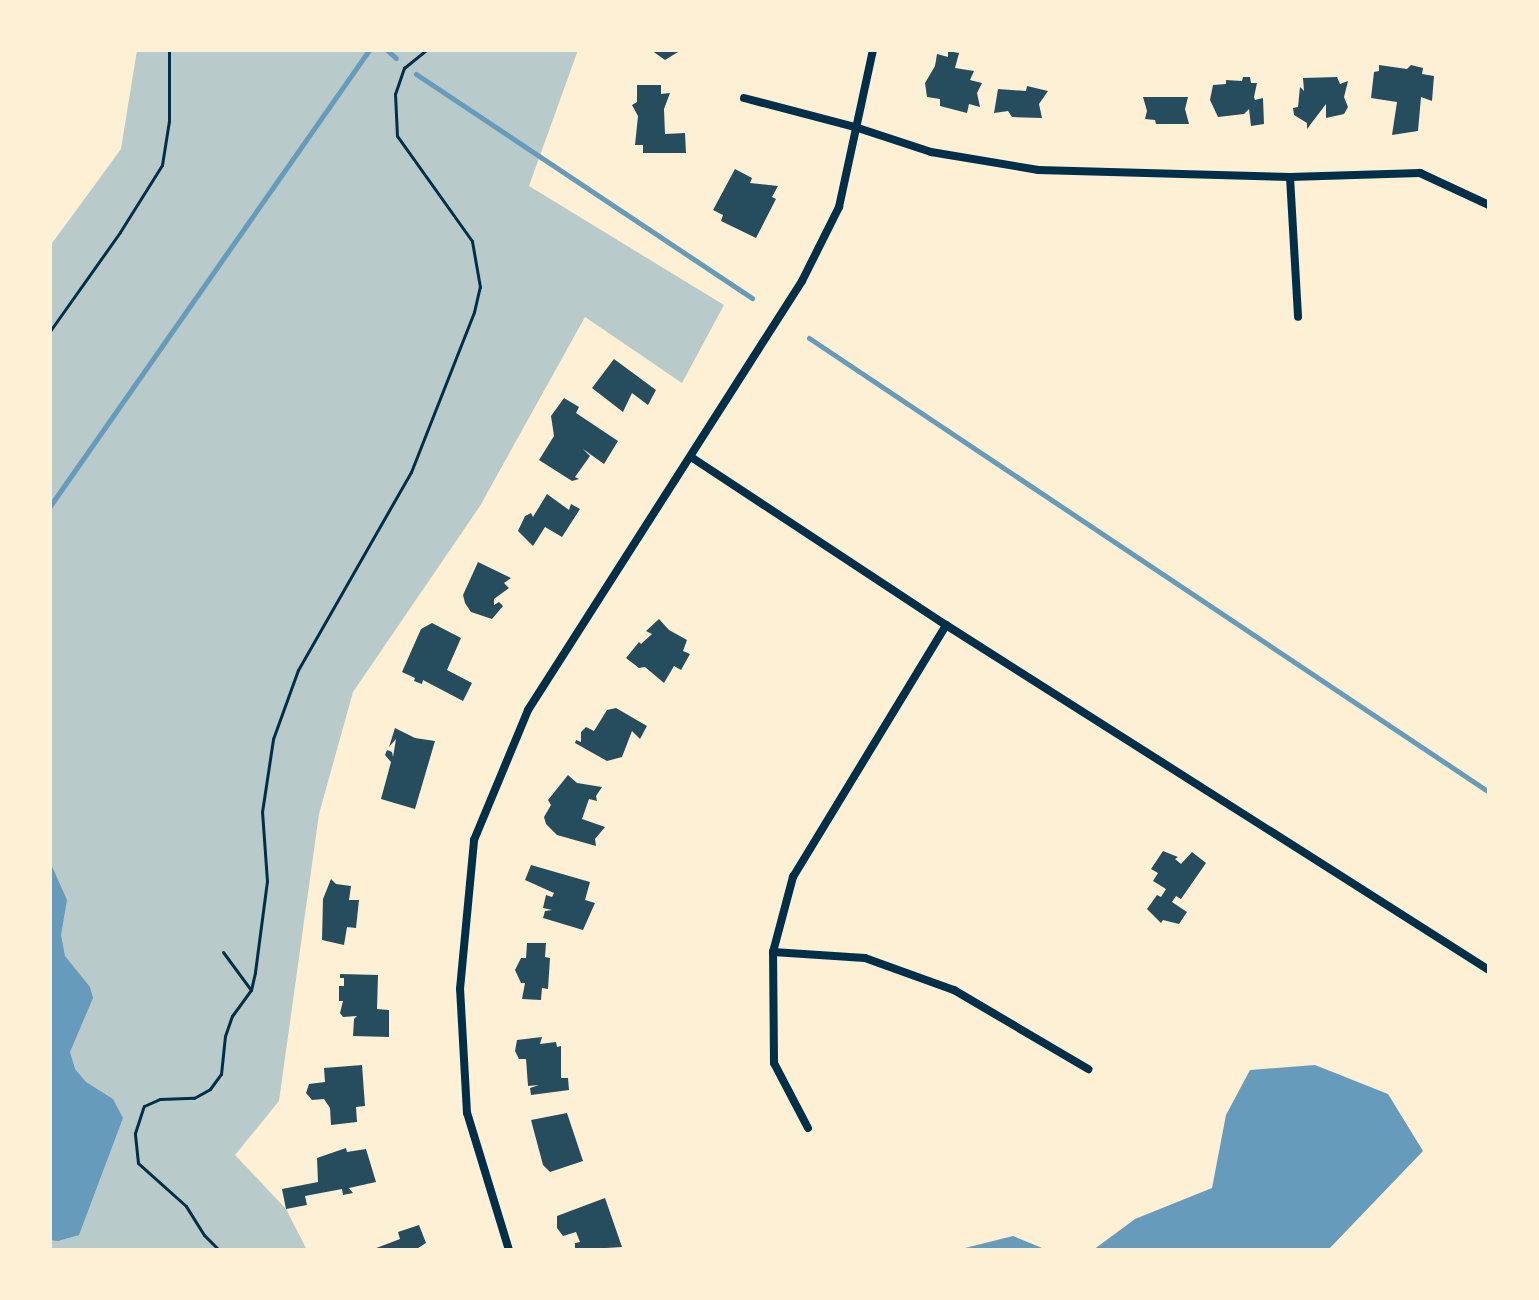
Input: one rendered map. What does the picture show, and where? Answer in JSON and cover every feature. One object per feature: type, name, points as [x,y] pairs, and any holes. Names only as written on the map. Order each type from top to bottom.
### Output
[{"type":"street","points":[[509,1250],[467,1113],[460,989],[474,840],[528,710],[802,281],[839,207],[873,50]]},
{"type":"street","points":[[744,98],[858,128],[931,152],[1038,170],[1290,177],[1420,173],[1489,205]]},
{"type":"street","points":[[1290,177],[1298,317]]},
{"type":"street","points":[[691,457],[946,625],[1489,970]]},
{"type":"street","points":[[808,1128],[774,1063],[773,952],[793,877],[946,625]]},
{"type":"street","points":[[773,952],[865,958],[954,990],[1088,1069]]},
{"type":"path","points":[[50,331],[120,232],[162,165],[169,121],[169,50]]},
{"type":"path","points":[[411,61],[413,50]]},
{"type":"path","points":[[219,1250],[204,1235],[186,1206],[138,1163],[135,1133],[144,1106],[160,1099],[194,1098],[210,1089],[221,1074],[225,1036],[232,1016],[251,990],[267,881],[262,812],[273,739],[298,670],[411,472],[474,312],[480,287],[472,241],[397,136],[395,94],[404,68],[426,50]]},
{"type":"path","points":[[223,952],[251,990]]},
{"type":"shaded area","points":[[137,50],[578,50],[529,186],[724,305],[682,383],[585,317],[480,506],[353,692],[319,814],[279,1101],[235,1155],[286,1209],[307,1250],[50,1250],[50,246],[121,149]]},
{"type":"water","points":[[50,862],[67,900],[61,935],[65,956],[90,987],[93,998],[70,1052],[75,1069],[86,1082],[113,1099],[123,1118],[79,1235],[58,1241],[50,1240]]},
{"type":"water","points":[[1315,1065],[1388,1094],[1423,1151],[1328,1250],[1093,1250],[1135,1219],[1212,1188],[1226,1115],[1250,1070]]},
{"type":"water","points":[[1013,1236],[1047,1250],[961,1249]]},
{"type":"building","points":[[651,50],[677,50],[678,52],[665,60]]},
{"type":"building","points":[[948,51],[959,53],[955,68],[974,71],[970,80],[982,83],[977,93],[980,107],[969,104],[967,113],[940,106],[940,99],[927,97],[925,83],[935,66],[937,54],[948,57]]},
{"type":"building","points":[[1379,65],[1407,69],[1411,65],[1423,68],[1422,74],[1434,76],[1432,101],[1421,97],[1418,131],[1392,135],[1397,102],[1371,98],[1374,72],[1379,71]]},
{"type":"building","points":[[1243,77],[1250,77],[1251,83],[1257,83],[1254,97],[1255,100],[1263,98],[1264,124],[1251,126],[1249,109],[1244,114],[1218,117],[1210,100],[1213,85],[1226,84],[1226,80],[1242,81]]},
{"type":"building","points":[[1337,77],[1340,84],[1348,81],[1344,97],[1348,107],[1344,114],[1326,118],[1326,104],[1307,129],[1307,123],[1294,115],[1293,108],[1298,107],[1300,87],[1304,91],[1303,78]]},
{"type":"building","points":[[637,85],[661,85],[661,94],[670,93],[664,109],[665,134],[685,133],[686,153],[643,153],[643,145],[635,145],[638,116],[632,105],[637,102]]},
{"type":"building","points":[[1027,86],[1048,91],[1039,104],[1042,118],[1012,117],[1008,111],[994,113],[998,89],[1026,91]]},
{"type":"building","points":[[1143,97],[1188,97],[1185,109],[1189,124],[1156,124],[1155,120],[1145,119],[1147,111]]},
{"type":"building","points":[[735,169],[752,178],[750,183],[778,186],[772,197],[776,199],[756,238],[721,221],[723,215],[713,210]]},
{"type":"building","points":[[614,359],[656,390],[648,405],[632,393],[623,412],[592,388]]},
{"type":"building","points":[[564,398],[579,407],[576,413],[618,441],[604,464],[583,449],[590,456],[575,477],[579,479],[572,481],[539,460],[554,436],[551,416]]},
{"type":"building","points":[[547,494],[569,510],[571,504],[580,509],[562,537],[545,527],[533,546],[518,531],[525,516],[531,513],[533,517]]},
{"type":"building","points":[[478,562],[511,578],[504,583],[509,588],[494,599],[494,605],[499,602],[503,606],[492,619],[471,612],[463,595]]},
{"type":"building","points":[[659,619],[669,630],[687,640],[683,651],[690,654],[681,670],[674,666],[664,683],[645,667],[639,668],[626,658],[639,642],[641,644],[652,634],[646,631]]},
{"type":"building","points":[[432,623],[461,638],[447,670],[472,683],[463,701],[423,680],[422,684],[414,681],[415,678],[402,672],[421,629]]},
{"type":"building","points":[[616,708],[647,726],[640,739],[632,731],[622,757],[607,761],[575,743],[576,740],[581,742],[581,732],[586,727],[594,731],[607,710]]},
{"type":"building","points":[[395,728],[415,738],[435,741],[415,809],[381,799],[391,762],[385,755],[387,750],[392,752],[393,757],[396,739],[389,747]]},
{"type":"building","points":[[568,775],[577,783],[602,787],[596,796],[597,801],[589,799],[582,819],[605,827],[595,839],[596,846],[557,835],[546,824],[544,817],[551,805],[548,800]]},
{"type":"building","points":[[1163,851],[1178,857],[1175,859],[1181,864],[1192,852],[1206,863],[1181,899],[1176,896],[1172,902],[1187,912],[1179,924],[1163,920],[1161,923],[1147,909],[1166,889],[1153,881],[1158,873],[1151,869]]},
{"type":"building","points":[[531,865],[590,882],[585,900],[595,903],[583,930],[543,918],[545,911],[552,910],[543,908],[546,895],[552,897],[554,893],[525,880]]},
{"type":"building","points":[[331,879],[336,884],[351,886],[349,900],[359,900],[356,928],[347,927],[344,945],[322,940],[323,899]]},
{"type":"building","points":[[527,943],[546,943],[545,957],[550,958],[548,989],[542,988],[541,1000],[522,999],[525,983],[521,983],[515,970],[521,958],[526,958]]},
{"type":"building","points":[[340,974],[378,975],[377,1009],[389,1010],[389,1037],[353,1036],[357,1016],[343,1017],[340,1013],[343,1001],[339,1001],[339,986],[344,986],[344,978],[340,978]]},
{"type":"building","points":[[542,1037],[540,1044],[556,1042],[557,1047],[561,1046],[561,1078],[568,1078],[569,1090],[531,1095],[530,1088],[539,1085],[528,1086],[526,1059],[519,1059],[515,1051],[517,1040]]},
{"type":"building","points":[[362,1065],[365,1106],[356,1107],[357,1122],[331,1125],[330,1108],[324,1099],[312,1100],[306,1093],[309,1084],[325,1082],[324,1068]]},
{"type":"building","points":[[567,1113],[583,1161],[550,1172],[543,1165],[531,1120]]},
{"type":"building","points":[[346,1148],[347,1152],[366,1149],[376,1182],[349,1188],[353,1193],[343,1195],[342,1189],[305,1196],[307,1205],[286,1209],[282,1189],[318,1182],[317,1158]]},
{"type":"building","points":[[605,1198],[622,1247],[575,1250],[575,1243],[580,1242],[576,1232],[563,1236],[557,1228],[557,1216]]},
{"type":"building","points":[[419,1225],[426,1243],[415,1250],[371,1250],[400,1239],[398,1232]]},
{"type":"waterway","points":[[50,506],[369,50]]},
{"type":"waterway","points":[[387,50],[396,58]]},
{"type":"waterway","points":[[416,74],[752,298]]},
{"type":"waterway","points":[[809,338],[1489,792]]}]
